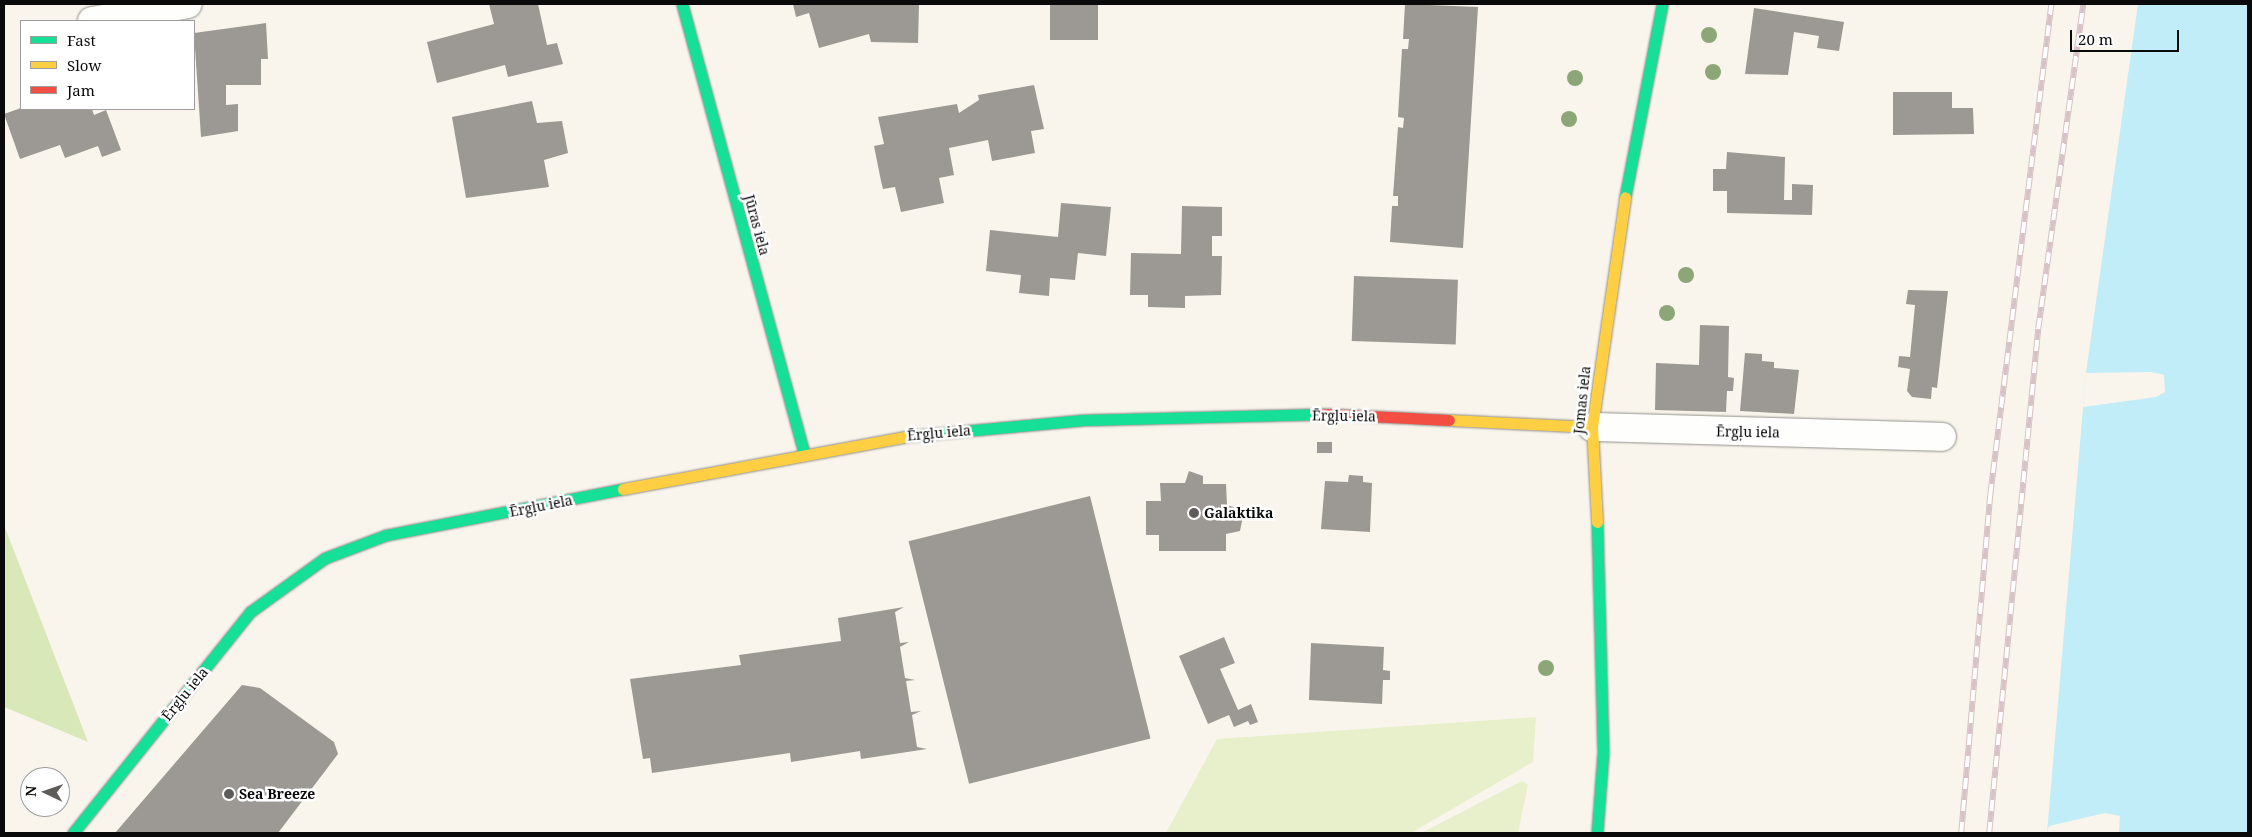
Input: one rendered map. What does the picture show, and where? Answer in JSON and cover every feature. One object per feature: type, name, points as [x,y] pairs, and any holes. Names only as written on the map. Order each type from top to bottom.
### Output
[{"type":"street","points":[[98,20],[188,4]]},
{"type":"street","name":"Jūras iela","points":[[682,4],[804,454]]},
{"type":"street","name":"Jomas iela","points":[[1597,833],[1603,763],[1602,635],[1592,428],[1618,240],[1662,4]]},
{"type":"street","name":"Ērgļu iela","points":[[73,833],[250,612],[325,558],[386,534],[888,438],[1083,420],[1332,414],[1592,428],[1942,437]]},
{"type":"green space","points":[[4,525],[88,742],[4,707]]},
{"type":"green space","points":[[1536,717],[1533,762],[1411,833],[1166,833],[1217,739]]},
{"type":"green space","points":[[1522,781],[1528,785],[1518,833],[1421,833]]},
{"type":"water","points":[[2138,4],[2248,4],[2248,833],[2047,833],[2086,373]]},
{"type":"pier","points":[[2151,372],[2164,375],[2165,392],[2156,397],[2083,407],[2086,373]]},
{"type":"pier","points":[[2105,813],[2120,816],[2119,833],[2047,833],[2049,826]]},
{"type":"building","points":[[489,4],[538,4],[547,45],[557,43],[563,64],[508,77],[505,65],[437,83],[427,42],[494,24]]},
{"type":"building","points":[[793,4],[919,5],[918,43],[871,42],[869,34],[819,48],[809,13],[796,17]]},
{"type":"building","points":[[1050,4],[1098,4],[1098,40],[1050,40]]},
{"type":"building","points":[[1405,4],[1478,7],[1463,248],[1390,242],[1392,206],[1398,206],[1398,196],[1393,196],[1398,127],[1403,128],[1404,118],[1398,117],[1402,49],[1408,49],[1409,39],[1403,39]]},
{"type":"building","points":[[1754,8],[1844,22],[1839,51],[1817,48],[1819,36],[1794,32],[1788,75],[1745,74]]},
{"type":"building","points":[[266,23],[268,59],[261,59],[261,85],[226,85],[226,105],[238,104],[238,131],[201,137],[195,33]]},
{"type":"building","points":[[1034,85],[1044,129],[1031,131],[1035,153],[992,161],[988,140],[949,148],[954,175],[939,178],[944,203],[901,212],[895,187],[883,189],[881,181],[874,146],[884,144],[878,117],[957,104],[959,113],[979,100],[978,95]]},
{"type":"building","points":[[1893,92],[1952,92],[1952,108],[1973,108],[1974,134],[1893,135]]},
{"type":"building","points":[[532,101],[537,123],[562,121],[568,153],[544,160],[549,187],[466,198],[452,117]]},
{"type":"building","points":[[20,108],[20,110],[92,110],[94,115],[106,110],[121,150],[102,157],[98,146],[65,158],[60,145],[20,159],[4,114]]},
{"type":"building","points":[[1727,152],[1785,157],[1784,200],[1792,200],[1792,184],[1813,185],[1812,215],[1727,213],[1727,191],[1713,191],[1713,169],[1726,169]]},
{"type":"building","points":[[1061,203],[1111,207],[1106,256],[1078,253],[1075,280],[1050,278],[1049,296],[1019,293],[1021,275],[986,271],[990,230],[1058,237]]},
{"type":"building","points":[[1182,206],[1222,207],[1222,236],[1212,236],[1212,256],[1222,256],[1221,295],[1185,296],[1185,308],[1148,307],[1148,295],[1130,295],[1131,253],[1181,254]]},
{"type":"building","points":[[1354,276],[1458,280],[1456,345],[1352,341]]},
{"type":"building","points":[[1908,290],[1948,291],[1937,388],[1932,387],[1931,399],[1912,397],[1907,391],[1910,369],[1898,367],[1899,356],[1910,357],[1915,305],[1906,304]]},
{"type":"building","points":[[1700,325],[1729,326],[1728,377],[1734,378],[1733,391],[1727,391],[1726,412],[1655,410],[1656,363],[1699,365]]},
{"type":"building","points":[[1745,353],[1762,354],[1762,361],[1774,362],[1774,368],[1799,370],[1794,414],[1740,411]]},
{"type":"building","points":[[1317,442],[1332,442],[1332,453],[1317,453]]},
{"type":"building","name":"Galaktika","points":[[1189,471],[1203,476],[1203,484],[1226,484],[1227,505],[1240,509],[1243,516],[1240,531],[1226,534],[1226,551],[1159,551],[1159,535],[1146,535],[1146,501],[1161,501],[1160,483],[1185,483]]},
{"type":"building","points":[[1349,475],[1363,476],[1363,482],[1372,483],[1370,532],[1321,529],[1325,481],[1348,482]]},
{"type":"building","points":[[1090,496],[1150,739],[969,784],[909,541]]},
{"type":"building","points":[[904,607],[895,612],[900,643],[909,642],[900,647],[905,678],[915,680],[906,681],[911,712],[921,711],[912,715],[917,747],[927,749],[861,759],[860,751],[791,762],[790,753],[652,773],[650,758],[643,759],[630,679],[741,665],[739,655],[841,641],[838,618]]},
{"type":"building","points":[[1224,637],[1235,663],[1220,669],[1238,710],[1251,704],[1258,722],[1250,725],[1248,721],[1234,727],[1229,715],[1208,724],[1179,656]]},
{"type":"building","points":[[1311,643],[1384,647],[1383,670],[1390,671],[1390,680],[1383,680],[1382,704],[1309,700]]},
{"type":"building","name":"Sea Breeze","points":[[242,685],[260,688],[334,742],[338,754],[278,833],[115,833]]},
{"type":"railway","points":[[1961,833],[1990,495],[2051,4]]},
{"type":"railway","points":[[1989,833],[2038,329],[2083,4]]},
{"type":"traffic: fast","points":[[682,4],[804,454]]},
{"type":"traffic: fast","points":[[1625,197],[1662,4]]},
{"type":"traffic: fast","points":[[910,436],[1083,420],[1324,414]]},
{"type":"traffic: fast","points":[[73,833],[250,612],[325,558],[386,535],[623,489]]},
{"type":"traffic: fast","points":[[1597,522],[1603,753],[1597,833]]},
{"type":"traffic: slow","points":[[1597,522],[1592,427],[1625,197]]},
{"type":"traffic: slow","points":[[1449,420],[1592,427]]},
{"type":"traffic: slow","points":[[623,489],[910,436]]},
{"type":"traffic: jam","points":[[1324,414],[1449,420]]},
{"type":"place","name":"Galaktika","points":[[1194,513]]},
{"type":"place","name":"Sea Breeze","points":[[229,794]]}]
